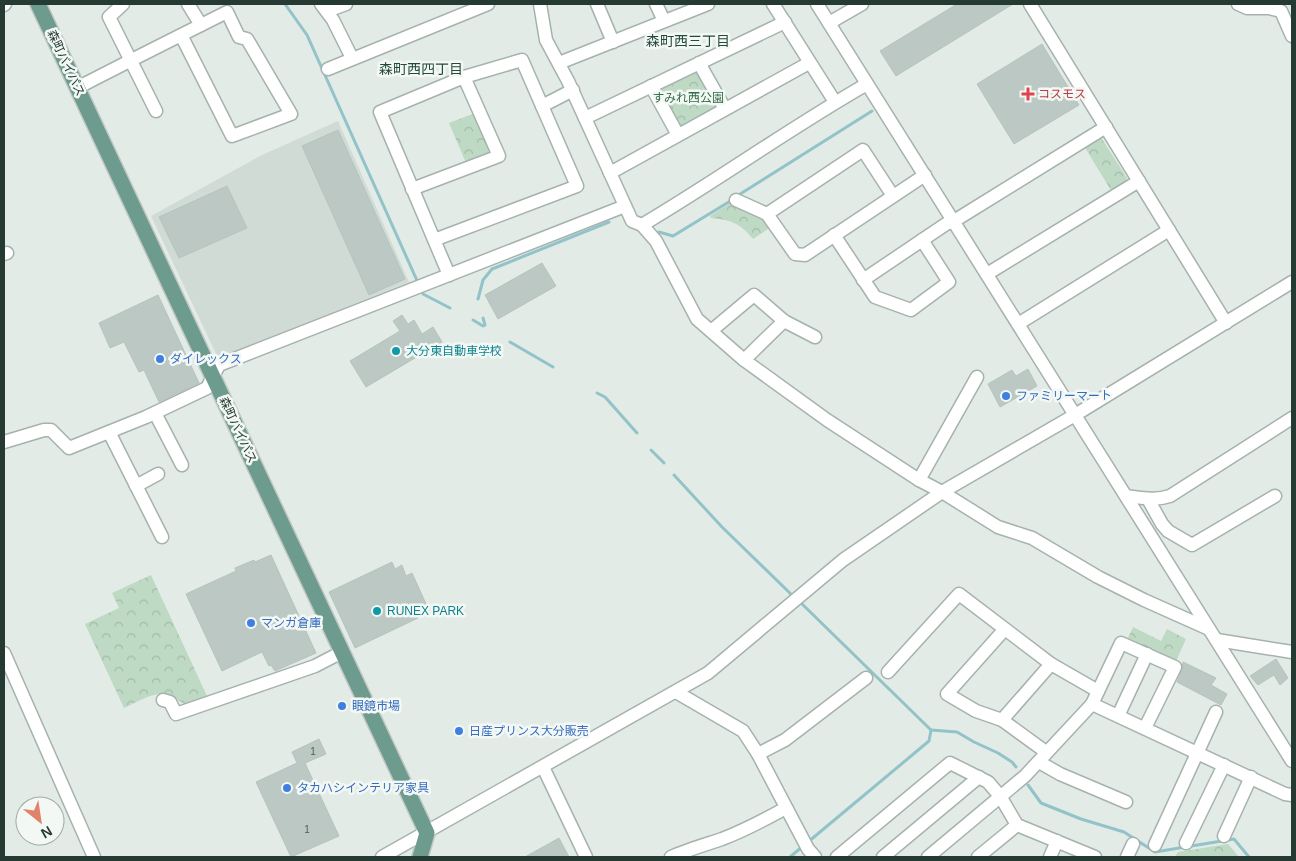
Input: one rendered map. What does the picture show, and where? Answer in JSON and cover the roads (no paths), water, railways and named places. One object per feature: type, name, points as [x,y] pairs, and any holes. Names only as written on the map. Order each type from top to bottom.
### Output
[{"type":"main road","name":"森町バイパス","points":[[38,4],[427,833]]},
{"type":"main road","points":[[420,857],[427,833]]},
{"type":"street","points":[[123,4],[110,17],[156,111]]},
{"type":"street","points":[[188,4],[201,25]]},
{"type":"street","points":[[346,4],[324,8],[333,20],[352,58]]},
{"type":"street","points":[[328,69],[488,4]]},
{"type":"street","points":[[540,4],[546,40],[573,90],[624,206],[632,221],[642,225],[656,241],[697,319],[744,360],[827,420],[919,480],[998,527],[1032,538],[1098,577],[1144,600],[1209,628]]},
{"type":"street","points":[[597,4],[613,42]]},
{"type":"street","points":[[656,4],[664,21]]},
{"type":"street","points":[[559,63],[708,4]]},
{"type":"street","points":[[773,4],[835,102]]},
{"type":"street","points":[[816,4],[1292,761]]},
{"type":"street","points":[[829,23],[862,4]]},
{"type":"street","points":[[1030,4],[1226,323]]},
{"type":"street","points":[[1238,4],[1250,9],[1269,8],[1281,11],[1292,36]]},
{"type":"street","points":[[77,88],[131,60],[181,35],[227,12],[239,37],[247,39],[290,114],[232,136],[181,35]]},
{"type":"street","points":[[585,118],[785,22]]},
{"type":"street","points":[[434,240],[577,186],[522,60],[464,77],[380,112],[412,189],[434,240],[449,274]]},
{"type":"street","points":[[700,63],[726,109]]},
{"type":"street","points":[[610,173],[809,63]]},
{"type":"street","points":[[412,189],[499,156],[464,77]]},
{"type":"street","points":[[642,225],[692,195],[835,102],[867,84]]},
{"type":"street","points":[[651,86],[678,135]]},
{"type":"street","points":[[542,106],[573,90]]},
{"type":"street","points":[[863,280],[946,224],[954,221],[1106,127]]},
{"type":"street","points":[[767,214],[863,150],[893,196]]},
{"type":"street","points":[[736,200],[767,214],[795,254],[805,255],[925,175]]},
{"type":"street","points":[[987,274],[1139,181]]},
{"type":"street","points":[[4,442],[44,430],[51,430],[69,448],[155,413],[208,387],[219,365],[624,206]]},
{"type":"street","points":[[1018,324],[1169,230]]},
{"type":"street","points":[[834,235],[875,297],[911,310],[949,282],[922,240]]},
{"type":"street","points":[[382,857],[708,673],[843,560],[942,492],[1075,415],[1292,282]]},
{"type":"street","points":[[711,330],[754,295],[784,321],[815,337]]},
{"type":"street","points":[[744,360],[784,321]]},
{"type":"street","points":[[919,480],[977,377]]},
{"type":"street","points":[[155,413],[182,465]]},
{"type":"street","points":[[1126,496],[1148,499],[1160,499],[1170,496],[1292,418]]},
{"type":"street","points":[[109,432],[162,537]]},
{"type":"street","points":[[136,486],[158,474]]},
{"type":"street","points":[[1148,499],[1168,531],[1192,545],[1274,496]]},
{"type":"street","points":[[888,672],[959,594],[1051,664],[1098,691]]},
{"type":"street","points":[[1004,630],[947,694],[976,711],[1002,720],[1060,774],[1126,802]]},
{"type":"street","points":[[1217,640],[1292,652]]},
{"type":"street","points":[[928,857],[1025,776],[1092,704],[1121,643],[1174,667],[1145,728]]},
{"type":"street","points":[[163,700],[170,702],[176,714],[314,666],[342,652]]},
{"type":"street","points":[[4,653],[6,667],[94,857]]},
{"type":"street","points":[[1118,716],[1147,654]]},
{"type":"street","points":[[1002,720],[1051,664]]},
{"type":"street","points":[[758,754],[785,740],[866,678]]},
{"type":"street","points":[[676,692],[744,731],[808,848]]},
{"type":"street","points":[[1092,704],[1285,794],[1292,795]]},
{"type":"street","points":[[1155,846],[1216,712]]},
{"type":"street","points":[[840,856],[950,763],[988,782],[1000,796],[1017,825],[1090,856]]},
{"type":"street","points":[[1186,843],[1224,765]]},
{"type":"street","points":[[543,767],[586,857]]},
{"type":"street","points":[[883,857],[979,777]]},
{"type":"street","points":[[1224,836],[1251,777]]},
{"type":"street","points":[[671,857],[688,849],[721,839],[784,809],[787,810]]},
{"type":"street","points":[[978,857],[1017,825]]},
{"type":"street","points":[[1050,857],[1056,841]]},
{"type":"waterway","points":[[285,4],[307,35],[419,285]]},
{"type":"waterway","points":[[737,196],[872,111]]},
{"type":"waterway","points":[[659,232],[673,236],[732,200]]},
{"type":"waterway","points":[[478,299],[483,280],[492,269],[609,222]]},
{"type":"waterway","points":[[422,290],[423,294],[450,308]]},
{"type":"waterway","points":[[473,320],[483,326],[485,325],[483,318]]},
{"type":"waterway","points":[[510,342],[553,367]]},
{"type":"waterway","points":[[597,393],[605,397],[637,433]]},
{"type":"waterway","points":[[651,450],[664,463]]},
{"type":"waterway","points":[[674,475],[722,527],[795,598]]},
{"type":"waterway","points":[[800,602],[931,730],[929,741],[808,842]]},
{"type":"waterway","points":[[931,730],[957,732],[998,753],[1016,767]]},
{"type":"waterway","points":[[1028,785],[1041,803],[1081,819],[1124,832],[1155,852],[1234,839],[1249,857]]},
{"type":"waterway","points":[[790,857],[803,846]]},
{"type":"place","name":"コスモス","points":[[1028,94]]},
{"type":"place","name":"大分東自動車学校","points":[[396,351]]},
{"type":"place","name":"ダイレックス","points":[[160,359]]},
{"type":"place","name":"ファミリーマート","points":[[1006,396]]},
{"type":"place","name":"RUNEX PARK","points":[[377,611]]},
{"type":"place","name":"マンガ倉庫","points":[[251,623]]},
{"type":"place","name":"眼鏡市場","points":[[342,706]]},
{"type":"place","name":"日産プリンス大分販売","points":[[459,731]]},
{"type":"place","name":"タカハシインテリア家具","points":[[287,788]]},
{"type":"district","name":"森町西三丁目","points":[[688,41]]},
{"type":"district","name":"森町西四丁目","points":[[421,69]]},
{"type":"park label","name":"すみれ西公園","points":[[688,98]]}]
